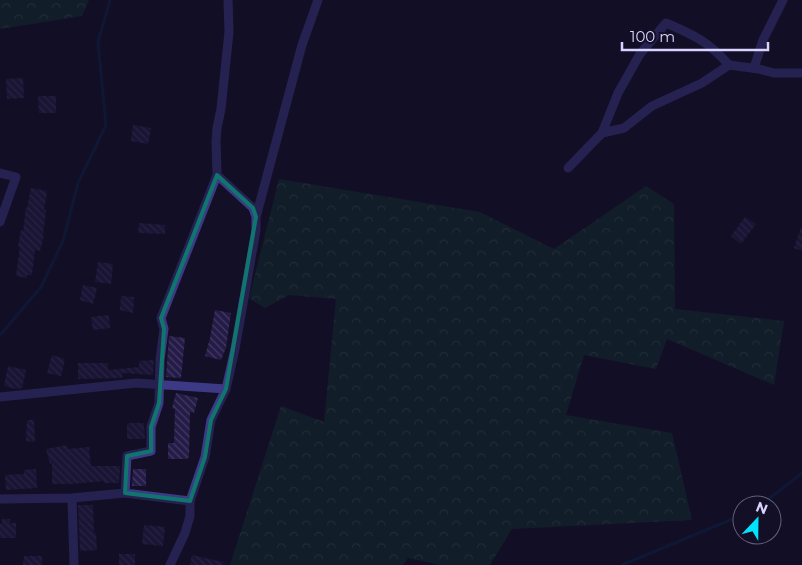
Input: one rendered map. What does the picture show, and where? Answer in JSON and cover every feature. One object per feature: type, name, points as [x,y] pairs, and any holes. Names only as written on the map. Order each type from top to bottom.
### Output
[{"type":"street","points":[[125,493],[127,456],[151,451],[152,427],[159,403],[164,329],[161,318],[217,175],[216,128],[221,109],[229,32],[228,0]]},
{"type":"street","points":[[170,565],[185,533],[190,516],[190,501],[205,457],[211,420],[226,389],[241,317],[256,230],[256,217],[302,45],[318,0]]},
{"type":"street","points":[[754,68],[763,40],[783,0]]},
{"type":"street","points":[[568,168],[602,133],[618,93],[640,54],[666,23],[694,35],[715,49],[729,65]]},
{"type":"street","points":[[602,133],[624,128],[652,106],[702,83],[729,65],[774,73],[802,73]]},
{"type":"street","points":[[0,173],[16,177],[0,222]]},
{"type":"street","points":[[217,175],[253,208],[256,217]]},
{"type":"street","points":[[0,397],[136,383],[226,389]]},
{"type":"street","points":[[0,499],[72,498],[125,493],[190,501]]},
{"type":"street","points":[[72,498],[74,565]]},
{"type":"highlighted area","points":[[217,175],[253,208],[256,217],[226,389],[211,420],[205,457],[190,501],[125,493],[127,456],[151,451],[151,427],[159,403],[164,329],[161,318]]},
{"type":"green space","points":[[0,0],[89,0],[82,16],[0,29]]},
{"type":"green space","points":[[279,179],[480,212],[554,249],[646,186],[674,204],[675,309],[784,321],[774,385],[667,339],[656,369],[584,355],[566,415],[672,433],[692,520],[512,529],[490,565],[441,565],[408,558],[403,565],[230,565],[281,406],[324,422],[336,299],[289,295],[265,308],[249,298]]},
{"type":"building","points":[[23,78],[24,98],[7,99],[6,79]]},
{"type":"building","points":[[38,96],[56,96],[56,113],[39,113]]},
{"type":"building","points":[[133,125],[151,128],[148,144],[131,141]]},
{"type":"building","points":[[31,188],[47,191],[44,210],[46,210],[44,235],[40,251],[35,250],[32,275],[27,275],[27,278],[16,276],[20,247],[18,246],[21,230],[23,231]]},
{"type":"building","points":[[745,217],[756,224],[741,244],[731,236]]},
{"type":"building","points":[[139,223],[165,225],[165,234],[138,233]]},
{"type":"building","points":[[802,228],[802,251],[794,248]]},
{"type":"building","points":[[98,262],[113,264],[111,284],[95,282]]},
{"type":"building","points":[[83,285],[97,288],[93,304],[80,300]]},
{"type":"building","points":[[121,296],[134,297],[133,313],[120,310]]},
{"type":"building","points":[[215,310],[231,313],[226,348],[221,360],[205,356]]},
{"type":"building","points":[[109,315],[110,328],[93,330],[91,317]]},
{"type":"building","points":[[169,336],[185,338],[181,378],[166,377]]},
{"type":"building","points":[[52,355],[65,359],[61,376],[47,373]]},
{"type":"building","points":[[154,360],[153,375],[123,373],[122,378],[78,379],[78,363],[108,363],[108,370],[139,367],[139,361]]},
{"type":"building","points":[[8,366],[26,370],[22,388],[16,389],[4,386]]},
{"type":"building","points":[[176,393],[198,398],[194,413],[190,412],[189,457],[187,459],[168,459],[168,443],[174,443],[175,409],[172,408]]},
{"type":"building","points":[[27,420],[34,420],[35,442],[26,441]]},
{"type":"building","points":[[127,423],[144,423],[145,439],[127,439]]},
{"type":"building","points":[[67,445],[68,449],[89,447],[91,466],[120,466],[119,483],[104,483],[104,481],[52,484],[52,463],[50,464],[46,449]]},
{"type":"building","points":[[36,469],[37,488],[6,490],[5,475],[24,474],[24,470]]},
{"type":"building","points":[[133,469],[146,469],[146,486],[132,486]]},
{"type":"building","points":[[78,505],[93,505],[97,550],[80,551]]},
{"type":"building","points":[[2,519],[10,519],[10,523],[16,523],[16,538],[0,538],[0,523],[2,523]]},
{"type":"building","points":[[144,525],[165,527],[163,546],[142,544]]},
{"type":"building","points":[[119,554],[135,554],[135,565],[119,565]]},
{"type":"building","points":[[192,555],[223,562],[223,565],[190,565]]},
{"type":"building","points":[[24,556],[42,556],[42,565],[23,565]]},
{"type":"waterway","points":[[1,334],[41,287],[63,241],[78,183],[106,125],[98,42],[110,0]]},
{"type":"waterway","points":[[774,495],[802,473]]},
{"type":"waterway","points":[[622,565],[732,519]]}]
